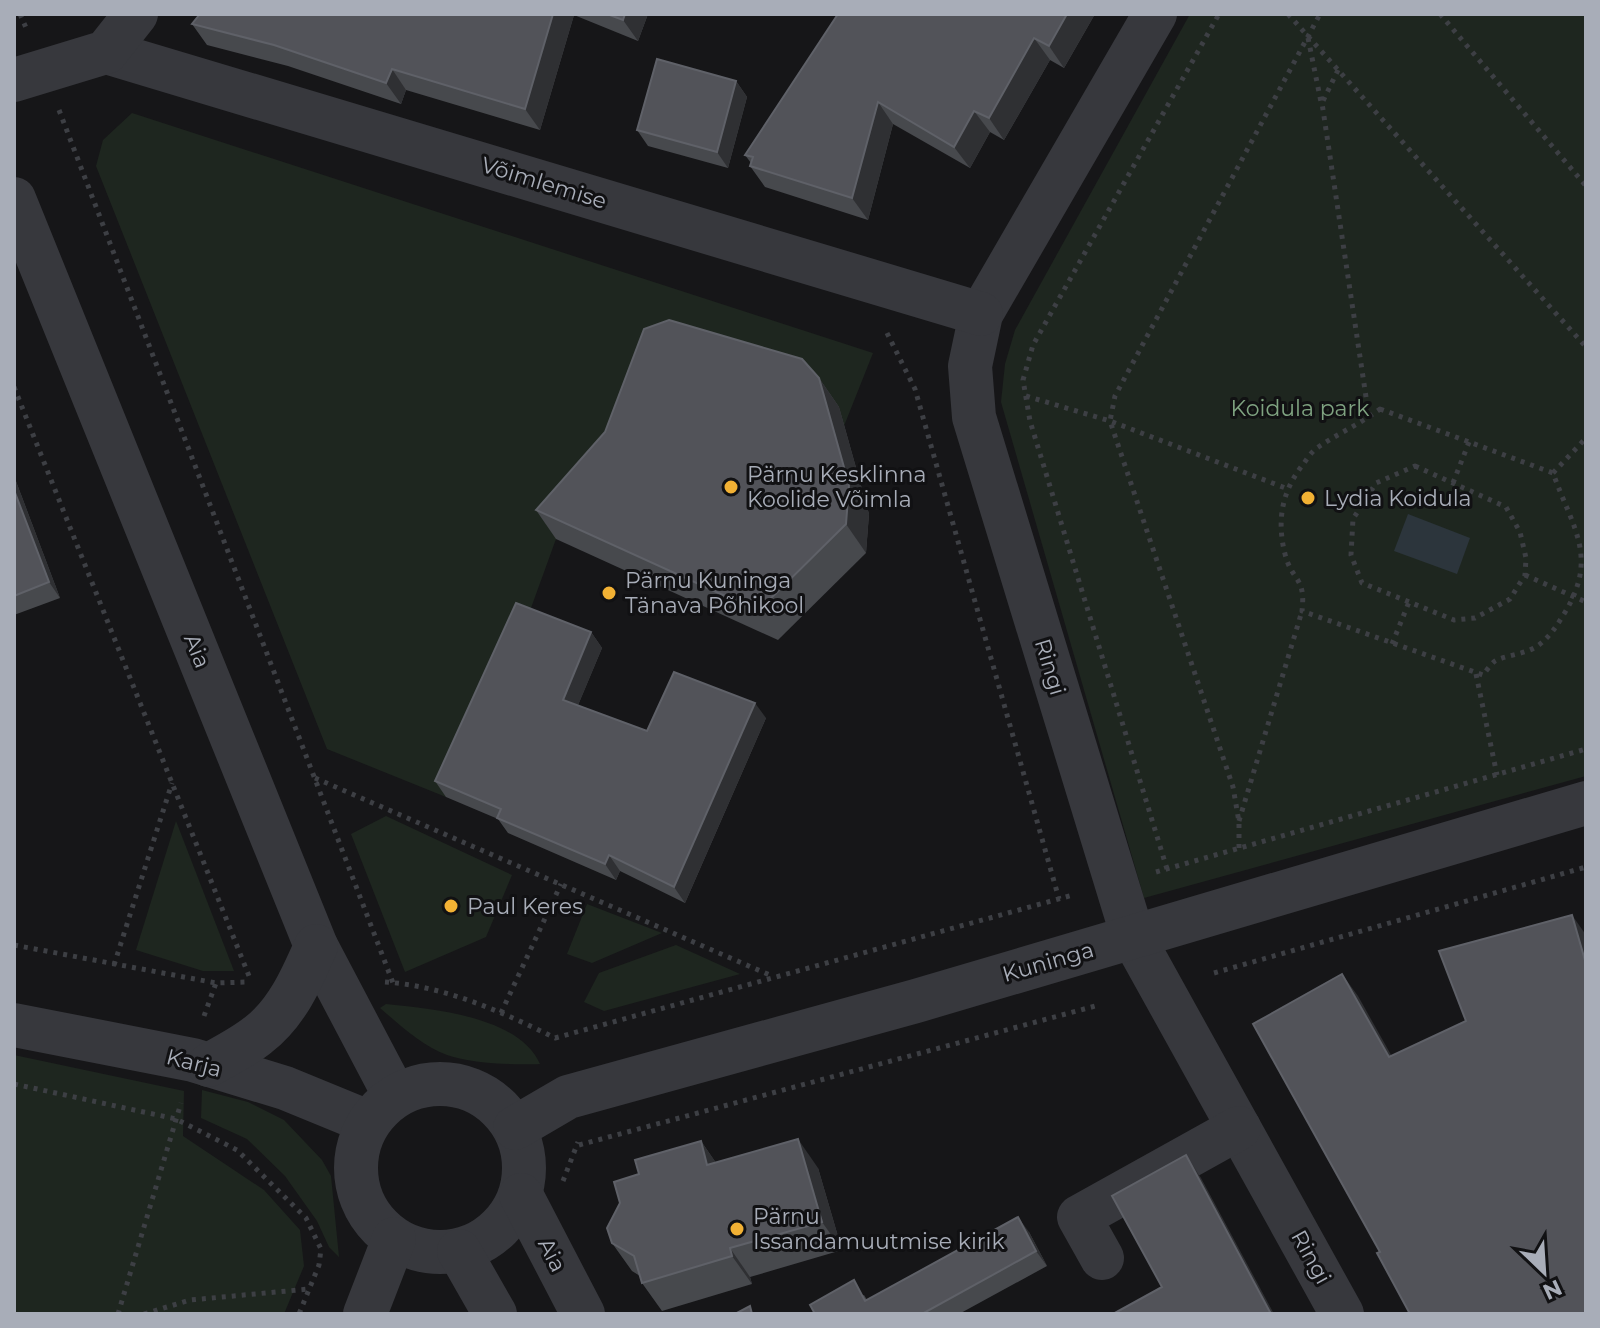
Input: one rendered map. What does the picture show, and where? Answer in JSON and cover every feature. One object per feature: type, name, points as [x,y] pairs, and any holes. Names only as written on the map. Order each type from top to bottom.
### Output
[{"type":"street","points":[[29,75],[106,52],[136,14]]},
{"type":"street","name":"Ringi","points":[[1155,14],[981,314],[970,366],[974,417],[1133,937],[1342,1314]]},
{"type":"street","name":"Võimlemise","points":[[106,52],[981,314]]},
{"type":"street","name":"Aia","points":[[14,199],[382,1109]]},
{"type":"street","name":"Kuninga","points":[[515,1128],[568,1097],[916,1001],[1586,803]]},
{"type":"street","points":[[197,1078],[259,1035],[281,1014],[316,946]]},
{"type":"street","name":"Karja","points":[[14,1025],[197,1078],[285,1088],[382,1109]]},
{"type":"street","points":[[451,1084],[478,1092],[502,1109],[515,1128],[523,1149],[525,1172],[521,1195],[497,1231],[479,1243],[459,1251],[436,1253],[414,1249],[394,1239],[374,1222],[361,1199],[355,1173],[358,1146],[382,1109],[422,1085],[451,1084]]},
{"type":"street","points":[[1102,1258],[1079,1217],[1239,1128]]},
{"type":"street","name":"Aia","points":[[521,1195],[583,1314]]},
{"type":"street","points":[[365,1314],[394,1239]]},
{"type":"street","points":[[459,1251],[495,1314]]},
{"type":"path","points":[[20,14],[29,75],[314,777],[393,983]]},
{"type":"path","points":[[1219,14],[1033,345],[1023,380],[1030,421],[1167,869],[1586,749]]},
{"type":"path","points":[[1288,14],[1586,347]]},
{"type":"path","points":[[1239,848],[1239,822],[1233,787],[1110,421],[1115,396],[1320,14]]},
{"type":"path","points":[[1440,14],[1586,186]]},
{"type":"path","points":[[1308,37],[1322,103],[1369,417]]},
{"type":"path","points":[[1322,103],[1338,70]]},
{"type":"path","points":[[381,982],[426,989],[501,1013],[555,1038],[1059,899],[915,389],[890,336],[882,329]]},
{"type":"path","points":[[14,387],[251,982]]},
{"type":"path","points":[[1026,396],[1110,421],[1288,489]]},
{"type":"path","points":[[1239,822],[1302,611],[1305,590],[1286,558],[1280,528],[1282,502],[1313,451],[1380,409],[1553,473],[1579,536],[1582,556],[1579,586],[1553,633],[1517,656],[1494,661],[1483,675],[1302,611]]},
{"type":"path","points":[[1553,473],[1586,438]]},
{"type":"path","points":[[1453,483],[1469,442]]},
{"type":"path","points":[[1415,466],[1453,483],[1506,507],[1520,532],[1526,558],[1525,575],[1510,599],[1475,618],[1454,620],[1362,583],[1351,555],[1353,519],[1376,483],[1415,466]]},
{"type":"path","points":[[1525,575],[1586,602]]},
{"type":"path","points":[[1392,644],[1409,602]]},
{"type":"path","points":[[1476,674],[1497,775]]},
{"type":"path","points":[[314,777],[773,977]]},
{"type":"path","points":[[114,965],[172,783]]},
{"type":"path","points":[[1214,973],[1586,867]]},
{"type":"path","points":[[501,1013],[561,884]]},
{"type":"path","points":[[14,945],[216,983],[203,1018]]},
{"type":"path","points":[[578,1145],[1099,1005]]},
{"type":"path","points":[[118,1314],[176,1119],[197,1078]]},
{"type":"path","points":[[14,1084],[176,1119],[237,1150],[306,1218],[321,1249],[319,1265],[299,1314]]},
{"type":"path","points":[[319,1265],[328,1270]]},
{"type":"path","points":[[144,1314],[190,1300],[309,1289]]},
{"type":"green space","name":"Koidula park","points":[[1190,14],[1586,14],[1586,776],[1144,898],[1001,402],[1005,364],[1015,330]]},
{"type":"green space","points":[[132,113],[873,353],[844,426],[839,407],[625,461],[556,539],[527,619],[446,797],[327,749],[96,166],[103,140]]},
{"type":"green space","points":[[386,816],[512,875],[486,937],[405,972],[351,834]]},
{"type":"green space","points":[[176,821],[234,971],[203,971],[136,950]]},
{"type":"green space","points":[[587,904],[662,933],[592,963],[567,954]]},
{"type":"green space","points":[[676,945],[740,974],[604,1011],[584,1002],[599,973]]},
{"type":"green space","points":[[386,1004],[449,1013],[494,1025],[514,1035],[529,1048],[540,1064],[481,1062],[447,1055],[403,1028],[380,1008]]},
{"type":"green space","points":[[14,1055],[184,1091],[183,1136],[264,1190],[300,1230],[304,1266],[284,1314],[14,1314]]},
{"type":"green space","points":[[202,1090],[248,1102],[284,1120],[322,1160],[331,1176],[339,1257],[329,1247],[317,1221],[285,1176],[247,1139],[201,1118]]},
{"type":"shaded area","points":[[1408,514],[1470,538],[1457,574],[1394,551]]},
{"type":"building","points":[[200,14],[553,14],[525,109],[392,69],[386,83],[274,45],[192,24]]},
{"type":"building","points":[[607,14],[625,14],[623,20]]},
{"type":"building","points":[[838,14],[1067,14],[1049,46],[1034,38],[989,118],[974,111],[954,147],[878,102],[852,198],[750,166],[753,157],[745,155]]},
{"type":"building","points":[[657,59],[736,81],[717,152],[637,130]]},
{"type":"building","name":"Pärnu Kesklinna Koolide Võimla","points":[[669,320],[802,359],[819,378],[849,485],[846,524],[758,611],[536,510],[605,432],[644,329]]},
{"type":"building","points":[[14,490],[49,582],[14,596]]},
{"type":"building","points":[[516,603],[591,632],[563,700],[647,731],[674,672],[755,703],[674,887],[609,855],[605,864],[497,818],[501,809],[435,781]]},
{"type":"building","points":[[1572,915],[1586,964],[1586,1314],[1410,1314],[1377,1253],[1380,1252],[1253,1024],[1342,974],[1389,1057],[1466,1021],[1439,951]]},
{"type":"building","name":"Pärnu Issandamuutmise kirik","points":[[798,1139],[822,1222],[730,1248],[732,1256],[642,1283],[634,1256],[612,1243],[607,1228],[620,1203],[614,1182],[639,1174],[635,1160],[701,1141],[707,1165]]},
{"type":"building","points":[[1186,1155],[1271,1314],[1113,1314],[1162,1287],[1112,1196]]},
{"type":"building","points":[[1018,1217],[1036,1251],[922,1314],[815,1314],[810,1305],[854,1280],[865,1301]]},
{"type":"building","points":[[750,1306],[752,1314],[735,1314]]},
{"type":"place","name":"Pärnu Kesklinna Koolide Võimla","points":[[731,487]]},
{"type":"place","name":"Lydia Koidula","points":[[1308,498]]},
{"type":"place","name":"Pärnu Kuninga Tänava Põhikool","points":[[609,593]]},
{"type":"place","name":"Paul Keres","points":[[451,906]]},
{"type":"place","name":"Pärnu Issandamuutmise kirik","points":[[737,1229]]}]
